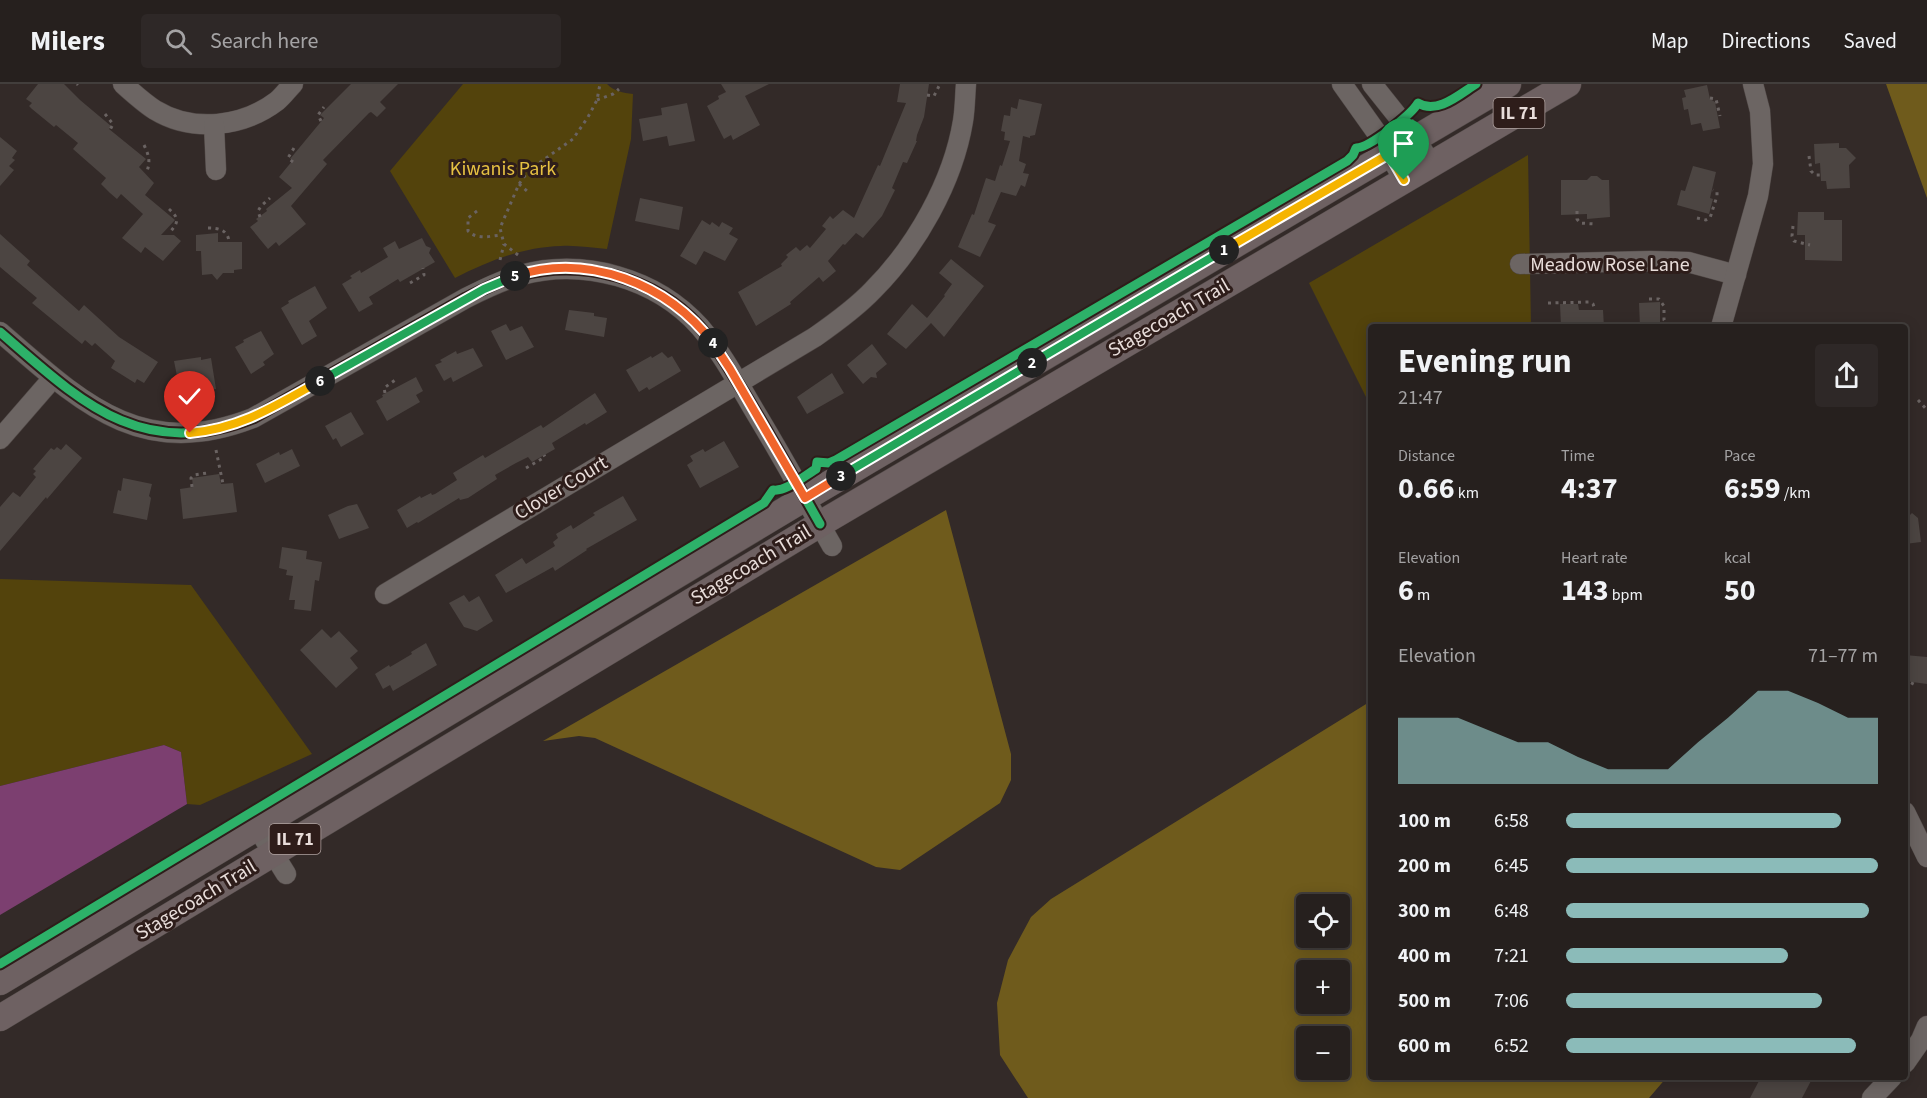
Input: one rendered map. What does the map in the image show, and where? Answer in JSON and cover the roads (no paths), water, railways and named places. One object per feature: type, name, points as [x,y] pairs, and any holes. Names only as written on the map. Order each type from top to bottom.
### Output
[{"type":"main road","name":"Stagecoach Trail","points":[[0,982],[805,498],[1508,84]]},
{"type":"main road","name":"Stagecoach Trail","points":[[0,1018],[273,853],[826,535],[1404,180],[1568,84]]},
{"type":"street","points":[[123,84],[155,110],[185,123],[214,125],[245,119],[277,101],[293,84]]},
{"type":"street","name":"Clover Court","points":[[385,594],[815,337],[839,320],[872,291],[898,262],[921,229],[944,183],[957,147],[964,120],[966,84]]},
{"type":"street","points":[[1342,84],[1379,136],[1404,180]]},
{"type":"street","points":[[1372,84],[1415,138],[1431,165]]},
{"type":"street","points":[[1722,324],[1758,196],[1763,164],[1760,111],[1753,84]]},
{"type":"street","points":[[214,125],[216,170]]},
{"type":"street","name":"Meadow Rose Lane","points":[[1520,264],[1688,262],[1736,275]]},
{"type":"street","points":[[0,332],[53,378],[92,407],[128,424],[171,433],[190,433],[220,429],[261,414],[499,282],[550,269],[592,270],[624,278],[657,292],[698,325],[719,351],[826,535]]},
{"type":"street","points":[[0,439],[53,378]]},
{"type":"street","points":[[1908,818],[1927,857]]},
{"type":"street","points":[[257,827],[286,874]]},
{"type":"street","points":[[1908,1058],[1925,1036]]},
{"type":"street","points":[[1872,1098],[1889,1080]]},
{"type":"park label","name":"Kiwanis Park","points":[[503,169]]}]
